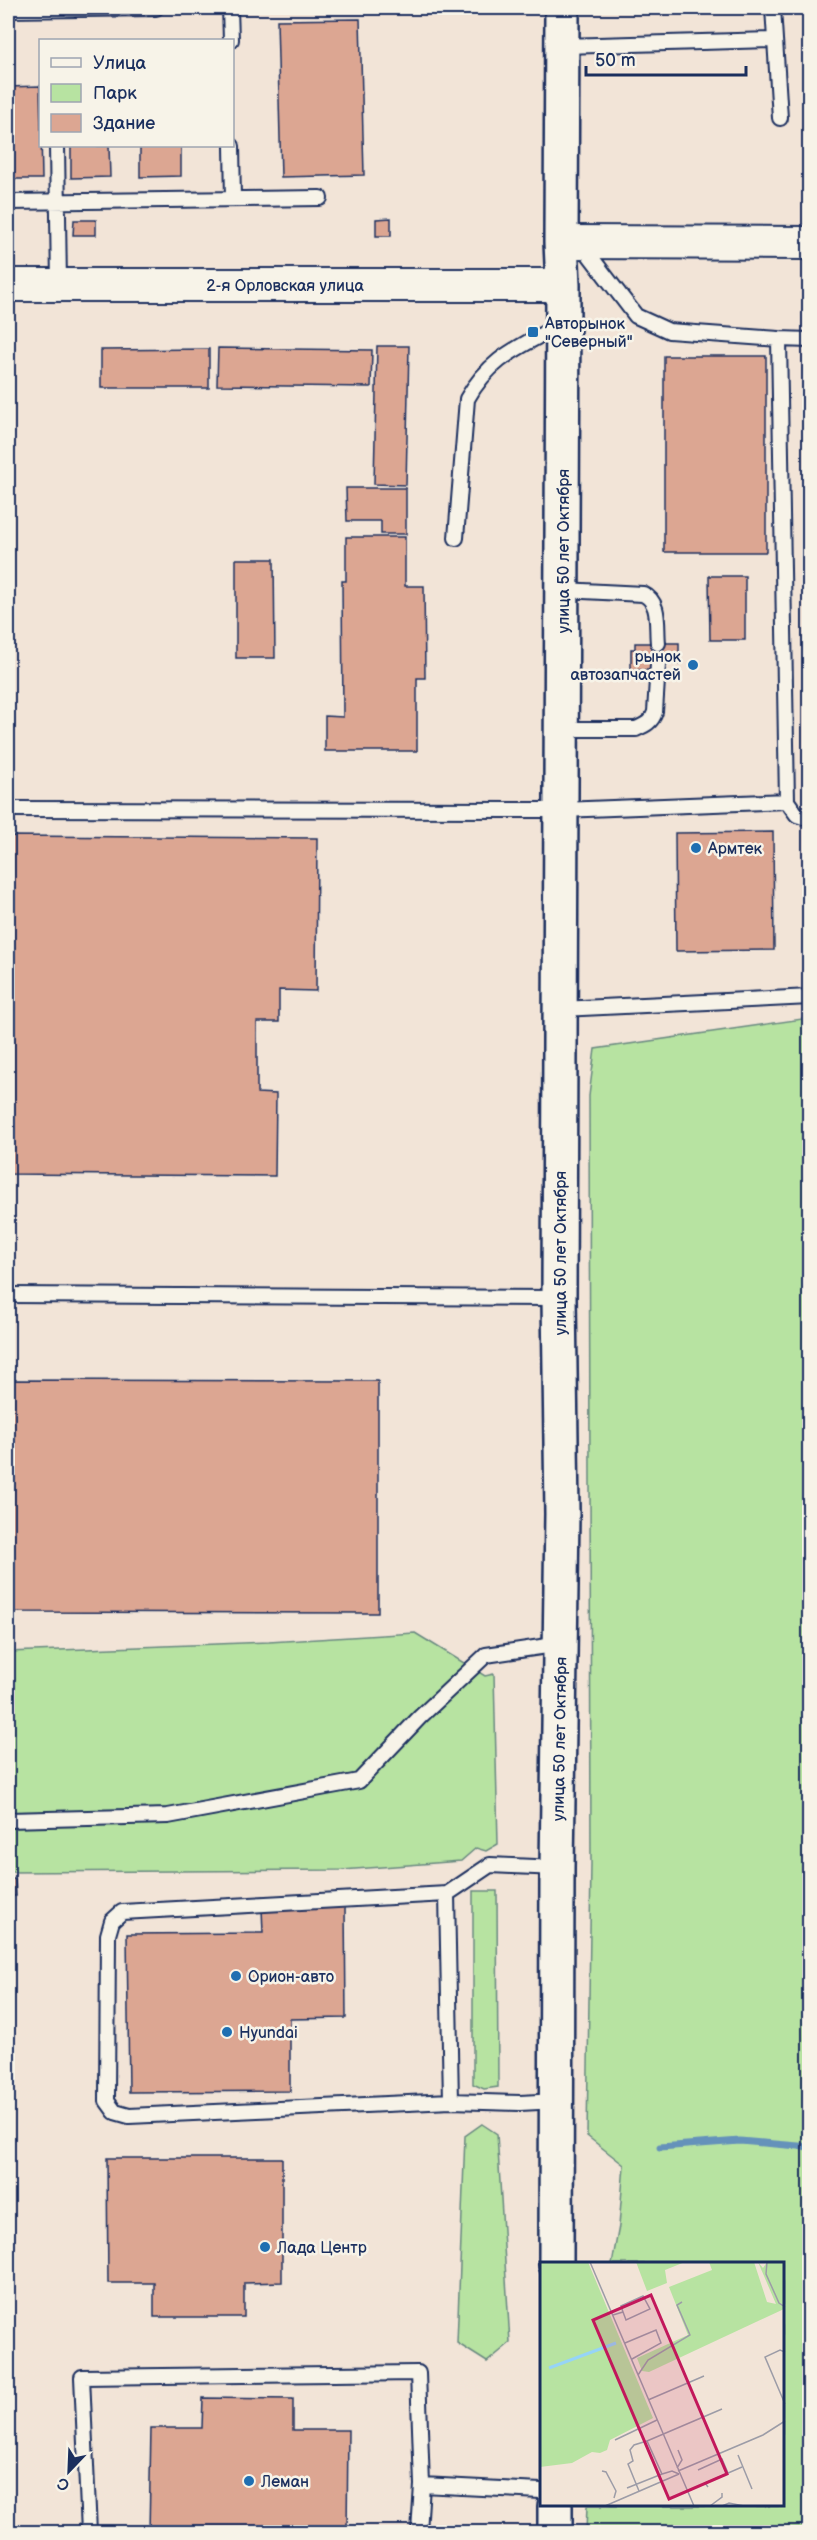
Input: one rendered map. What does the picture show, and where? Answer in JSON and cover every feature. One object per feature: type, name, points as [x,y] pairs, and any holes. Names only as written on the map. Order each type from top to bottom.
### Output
[{"type":"main road","name":"улица 50 лет Октября","points":[[556,2262],[557,2100],[543,1867],[561,1644],[559,1298],[563,285],[570,242],[562,8]]},
{"type":"main road","points":[[555,2507],[555,2532]]},
{"type":"street","points":[[570,242],[810,243]]},
{"type":"street","name":"2-я Орловская улица","points":[[8,285],[563,285]]},
{"type":"lane","points":[[8,10],[156,8]]},
{"type":"lane","points":[[230,8],[231,39]]},
{"type":"lane","points":[[773,8],[780,118]]},
{"type":"lane","points":[[563,46],[775,40]]},
{"type":"lane","points":[[57,147],[59,284]]},
{"type":"lane","points":[[232,147],[233,199]]},
{"type":"lane","points":[[8,202],[320,198]]},
{"type":"lane","points":[[570,242],[636,316],[669,331],[810,340]]},
{"type":"lane","points":[[456,538],[467,399],[478,379],[494,362],[563,322]]},
{"type":"lane","points":[[780,339],[787,801],[797,815],[810,819]]},
{"type":"lane","points":[[563,590],[643,594],[650,597],[655,603],[658,643]]},
{"type":"lane","points":[[561,729],[636,729],[646,725],[655,712],[658,664]]},
{"type":"lane","points":[[8,809],[562,810],[787,801]]},
{"type":"lane","points":[[561,1009],[810,997]]},
{"type":"lane","points":[[8,1295],[559,1298]]},
{"type":"lane","points":[[8,1820],[168,1816],[359,1781],[420,1717],[486,1655],[561,1644]]},
{"type":"lane","points":[[543,1867],[490,1865],[447,1894],[122,1912],[112,1921],[108,1935],[108,2101],[115,2112],[129,2116],[451,2101],[520,2103],[557,2100]]},
{"type":"lane","points":[[447,1894],[451,2101]]},
{"type":"lane","points":[[89,2532],[82,2377],[418,2373],[422,2485],[419,2532]]},
{"type":"lane","points":[[422,2485],[540,2491]]},
{"type":"green space","points":[[809,1018],[809,2532],[586,2532],[587,2507],[784,2507],[784,2262],[612,2262],[619,2226],[624,2165],[587,2136],[591,1864],[589,1096],[595,1049]]},
{"type":"green space","points":[[415,1633],[485,1676],[494,1674],[498,1844],[486,1851],[476,1848],[461,1861],[342,1870],[8,1872],[8,1652],[269,1642]]},
{"type":"green space","points":[[473,1891],[497,1891],[498,2087],[484,2089],[473,2084]]},
{"type":"green space","points":[[482,2124],[497,2134],[510,2343],[487,2362],[457,2343],[465,2136]]},
{"type":"building","points":[[360,19],[364,175],[281,177],[277,20]]},
{"type":"building","points":[[806,52],[810,52],[810,96],[806,96]]},
{"type":"building","points":[[39,86],[39,147],[41,147],[42,179],[8,179],[8,87]]},
{"type":"building","points":[[71,147],[109,147],[110,177],[71,178]]},
{"type":"building","points":[[140,147],[181,147],[181,176],[140,177]]},
{"type":"building","points":[[391,218],[391,236],[376,236],[376,219]]},
{"type":"building","points":[[74,220],[96,220],[96,235],[73,235]]},
{"type":"building","points":[[377,346],[409,346],[406,485],[374,484]]},
{"type":"building","points":[[218,348],[372,350],[371,387],[217,385]]},
{"type":"building","points":[[209,349],[209,388],[101,388],[101,350]]},
{"type":"building","points":[[664,356],[766,356],[766,552],[664,552]]},
{"type":"building","points":[[346,488],[406,488],[406,534],[381,534],[381,521],[347,521]]},
{"type":"building","points":[[346,537],[405,537],[405,586],[424,586],[425,678],[417,678],[417,751],[325,751],[325,716],[343,717],[342,581],[346,581]]},
{"type":"building","points":[[236,559],[274,559],[275,658],[236,658]]},
{"type":"building","points":[[709,576],[745,576],[745,640],[710,640]]},
{"type":"building","points":[[635,643],[679,643],[679,664],[651,664],[651,670],[631,670],[631,649],[635,649]]},
{"type":"building","points":[[773,832],[774,950],[676,951],[675,833]]},
{"type":"building","points":[[8,836],[317,838],[316,991],[279,990],[279,1022],[257,1022],[257,1093],[276,1094],[275,1176],[8,1174]]},
{"type":"building","points":[[8,1380],[378,1381],[378,1613],[8,1612]]},
{"type":"building","points":[[8,1879],[15,1879],[16,1896],[8,1896]]},
{"type":"building","name":"Орион-авто","points":[[345,1907],[346,2018],[290,2019],[290,2091],[129,2092],[127,1934],[263,1933],[262,1908]]},
{"type":"building","points":[[107,2158],[282,2158],[282,2282],[244,2283],[244,2317],[154,2317],[154,2283],[108,2283]]},
{"type":"building","name":"Леман","points":[[203,2398],[293,2399],[293,2430],[348,2430],[347,2532],[149,2532],[151,2428],[202,2428]]},
{"type":"waterway","points":[[660,2147],[740,2141],[810,2147]]},
{"type":"place","name":"Авторынок \"Северный\"","points":[[533,332]]},
{"type":"place","name":"рынок автозапчастей","points":[[693,665]]},
{"type":"place","name":"Армтек","points":[[696,848]]},
{"type":"place","name":"Орион-авто","points":[[236,1976]]},
{"type":"place","name":"Hyundai","points":[[227,2032]]},
{"type":"place","name":"Лада Центр","points":[[265,2247]]},
{"type":"place","name":"Леман","points":[[249,2481]]}]
